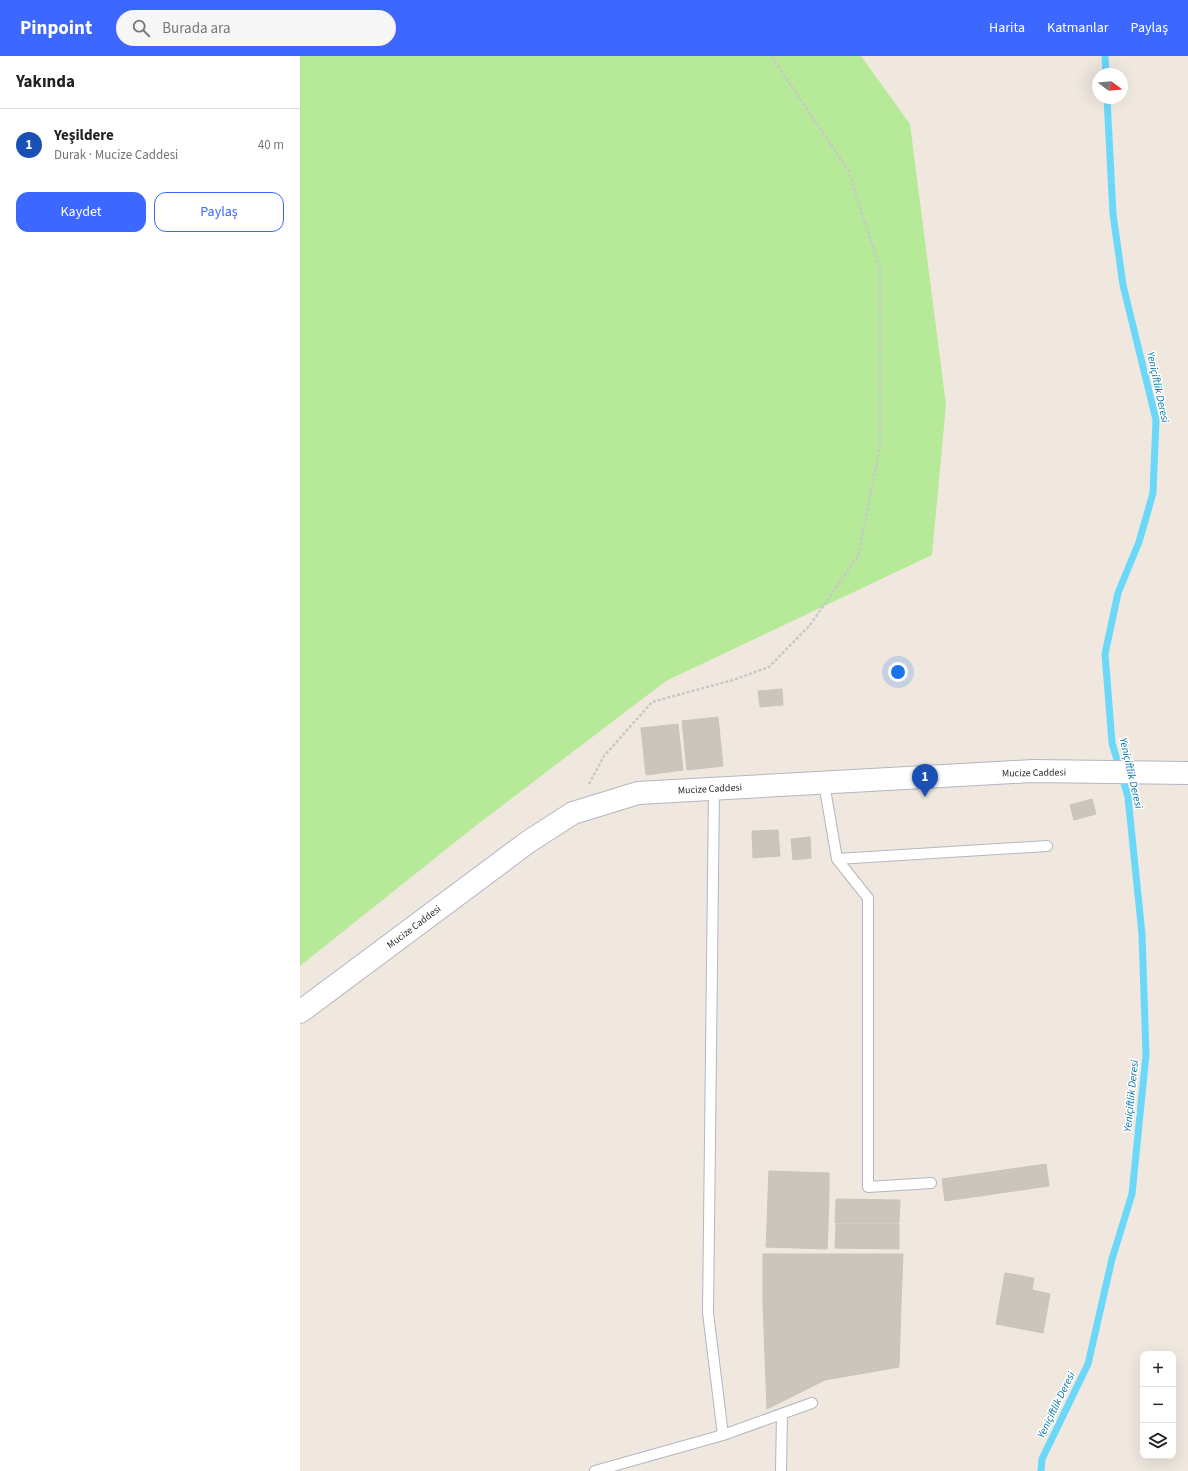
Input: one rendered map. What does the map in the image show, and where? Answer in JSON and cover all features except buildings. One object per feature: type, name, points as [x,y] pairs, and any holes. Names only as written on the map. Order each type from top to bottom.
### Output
[{"type":"main road","name":"Mucize Caddesi","points":[[300,1012],[528,842],[574,812],[638,793],[1033,771],[1188,773]]},
{"type":"lane","points":[[824,783],[837,859],[868,898],[868,1187],[931,1183]]},
{"type":"lane","points":[[714,789],[708,1313],[723,1435]]},
{"type":"lane","points":[[837,859],[1047,846]]},
{"type":"lane","points":[[595,1471],[723,1435],[812,1403]]},
{"type":"lane","points":[[781,1471],[782,1414]]},
{"type":"path","points":[[574,812],[604,756],[652,702],[733,680],[769,667],[810,625],[858,556],[880,447],[880,268],[848,170],[772,56]]},
{"type":"green space","points":[[300,56],[861,56],[910,124],[946,405],[932,555],[666,681],[474,827],[300,966]]},
{"type":"waterway","name":"Yeniçiftlik Deresi","points":[[1105,56],[1106,68]]},
{"type":"waterway","name":"Yeniçiftlik Deresi","points":[[1041,1471],[1042,1459],[1088,1364],[1112,1259],[1132,1194],[1146,1055],[1142,934],[1128,797],[1112,743],[1105,654],[1118,593],[1139,542],[1153,493],[1156,420],[1123,285],[1113,214],[1107,104]]},
{"type":"place","name":"Yeşildere","points":[[925,797]]}]
